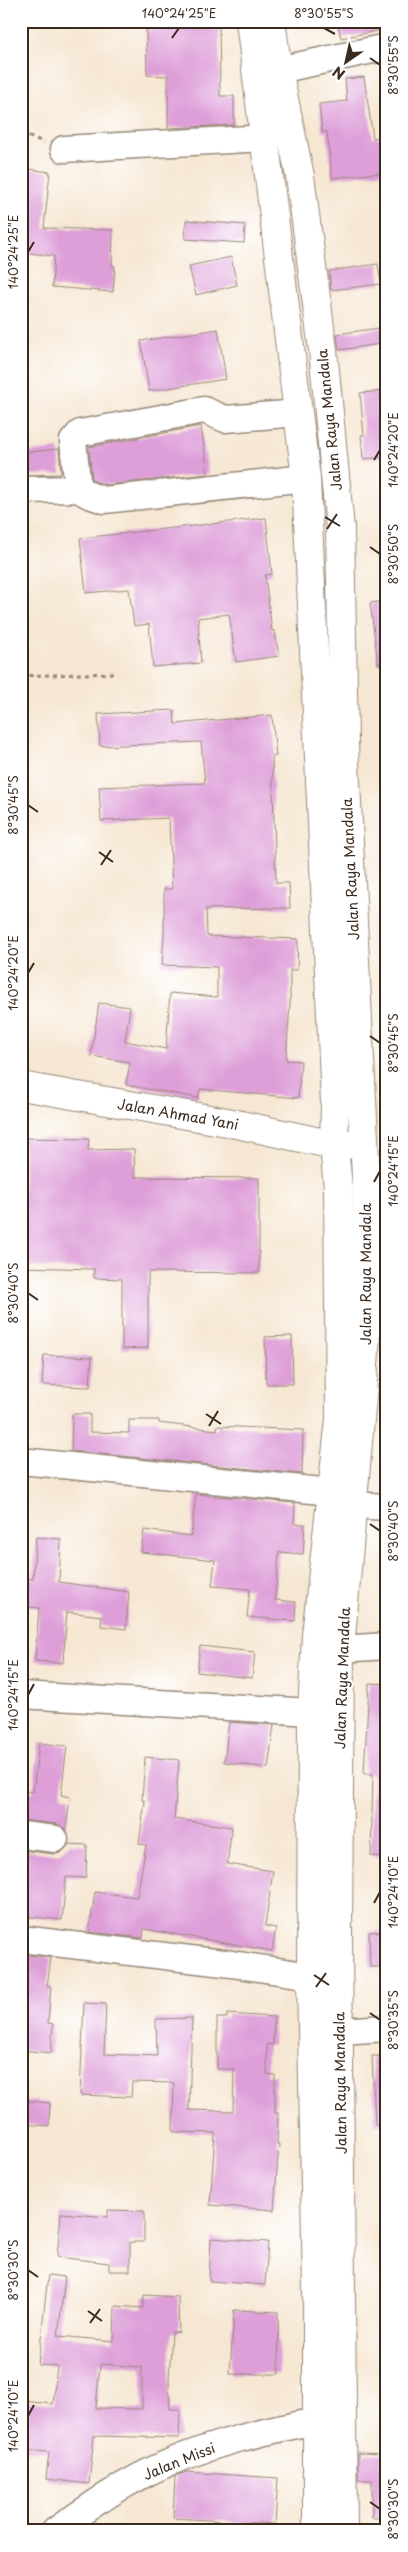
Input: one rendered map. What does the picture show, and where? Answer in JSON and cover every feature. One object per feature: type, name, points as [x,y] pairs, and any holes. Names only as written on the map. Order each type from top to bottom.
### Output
[{"type":"highway","name":"Jalan Raya Mandala","points":[[250,21],[306,478],[334,1092],[334,1145],[338,1188],[342,1499],[340,1649],[325,1934],[310,1976],[317,2292],[317,2531]]},
{"type":"highway","name":"Jalan Raya Mandala","points":[[271,21],[278,70],[300,176],[323,350],[340,528],[344,744],[364,1144],[367,1318],[342,1499],[316,1635],[312,1712],[325,1934],[339,2031],[343,2531]]},
{"type":"highway","points":[[308,527],[340,528]]},
{"type":"highway","name":"Jalan Ahmad Yani","points":[[21,1086],[226,1122],[334,1145],[364,1144]]},
{"type":"street","points":[[278,70],[387,47]]},
{"type":"street","points":[[64,149],[265,138]]},
{"type":"street","points":[[78,488],[73,441],[80,433],[204,410],[225,419],[298,413]]},
{"type":"street","points":[[21,490],[78,488],[89,495],[104,500],[306,478]]},
{"type":"street","points":[[21,1461],[342,1499],[387,1507]]},
{"type":"street","points":[[340,1649],[387,1646]]},
{"type":"street","points":[[21,1695],[312,1712]]},
{"type":"street","points":[[21,1835],[55,1839]]},
{"type":"street","points":[[21,1939],[232,1964],[310,1976]]},
{"type":"street","points":[[339,2031],[387,2028]]},
{"type":"street","name":"Jalan Missi","points":[[54,2531],[136,2478],[166,2463],[260,2433],[316,2421]]},
{"type":"path","points":[[21,676],[114,673]]},
{"type":"building","points":[[171,21],[219,21],[220,96],[234,96],[234,125],[168,128],[168,76],[147,75],[146,30],[171,30]]},
{"type":"building","points":[[337,21],[387,21],[387,29],[341,38]]},
{"type":"building","points":[[364,77],[373,138],[387,137],[387,172],[332,178],[327,132],[322,132],[319,104],[347,101],[345,79]]},
{"type":"building","points":[[21,168],[50,172],[44,228],[113,230],[112,266],[115,266],[113,292],[52,287],[54,256],[21,252]]},
{"type":"building","points":[[186,220],[245,225],[244,243],[185,239]]},
{"type":"building","points":[[231,257],[237,285],[196,295],[189,266]]},
{"type":"building","points":[[378,264],[381,284],[331,290],[329,271]]},
{"type":"building","points":[[387,327],[387,343],[339,350],[337,334]]},
{"type":"building","points":[[218,329],[226,379],[149,391],[141,341]]},
{"type":"building","points":[[387,391],[387,457],[363,459],[361,435],[364,435],[360,393]]},
{"type":"building","points":[[201,426],[208,474],[106,485],[92,480],[89,447]]},
{"type":"building","points":[[59,449],[61,474],[21,475],[21,453]]},
{"type":"building","points":[[266,518],[272,574],[265,575],[272,631],[275,631],[279,656],[236,662],[229,614],[198,618],[201,663],[153,667],[149,624],[134,626],[129,589],[86,593],[80,538]]},
{"type":"building","points":[[387,601],[387,664],[378,664],[370,603]]},
{"type":"building","points":[[174,710],[175,724],[272,715],[276,756],[272,757],[276,883],[289,883],[290,908],[206,909],[207,936],[298,939],[297,970],[290,970],[290,1004],[286,1060],[301,1061],[298,1098],[200,1089],[198,1098],[126,1085],[130,1062],[91,1056],[99,1003],[130,1007],[125,1041],[166,1049],[170,993],[217,997],[217,967],[162,965],[164,889],[172,889],[169,818],[101,821],[99,787],[205,783],[201,742],[100,746],[98,714]]},
{"type":"building","points":[[24,1138],[89,1139],[88,1150],[134,1149],[135,1177],[259,1178],[259,1273],[148,1272],[148,1348],[122,1349],[122,1279],[94,1278],[94,1269],[23,1267]]},
{"type":"building","points":[[292,1336],[293,1384],[266,1384],[265,1337]]},
{"type":"building","points":[[44,1355],[92,1357],[90,1387],[42,1385]]},
{"type":"building","points":[[72,1414],[90,1414],[90,1432],[129,1433],[129,1420],[159,1420],[159,1423],[217,1430],[217,1426],[303,1430],[302,1474],[71,1451]]},
{"type":"building","points":[[196,1494],[295,1503],[294,1524],[305,1524],[303,1554],[279,1552],[275,1600],[296,1602],[295,1621],[247,1617],[250,1589],[212,1586],[215,1560],[141,1552],[144,1530],[191,1536]]},
{"type":"building","points":[[36,1537],[61,1539],[59,1582],[129,1592],[126,1629],[101,1626],[102,1616],[67,1612],[63,1663],[35,1661],[39,1608],[21,1606],[23,1578],[33,1579]]},
{"type":"building","points":[[200,1646],[255,1652],[252,1678],[197,1672]]},
{"type":"building","points":[[369,1683],[387,1684],[387,1857],[371,1856],[373,1774],[364,1774]]},
{"type":"building","points":[[229,1722],[274,1725],[268,1768],[224,1762]]},
{"type":"building","points":[[39,1743],[67,1746],[61,1795],[70,1797],[66,1830],[57,1824],[21,1820],[21,1791],[33,1792]]},
{"type":"building","points":[[145,1757],[179,1760],[174,1819],[232,1827],[227,1864],[273,1871],[265,1926],[276,1928],[272,1951],[144,1929],[143,1938],[89,1932],[95,1892],[137,1897],[146,1845],[139,1844],[145,1801],[142,1800]]},
{"type":"building","points":[[69,1844],[87,1845],[86,1878],[66,1877],[62,1920],[21,1916],[21,1850],[54,1854],[61,1853]]},
{"type":"building","points":[[387,1931],[387,1967],[370,1967],[369,1932]]},
{"type":"building","points":[[21,1954],[51,1958],[47,1986],[51,1986],[48,2023],[53,2024],[51,2053],[21,2050]]},
{"type":"building","points":[[84,2003],[106,2004],[104,2054],[157,2056],[156,2019],[192,2018],[189,2110],[233,2111],[234,2069],[217,2069],[217,2018],[227,2018],[227,2014],[274,2017],[273,2045],[267,2044],[267,2074],[275,2075],[275,2113],[278,2113],[277,2144],[279,2144],[274,2210],[210,2205],[215,2133],[173,2132],[174,2083],[132,2082],[131,2097],[80,2095]]},
{"type":"building","points":[[372,2056],[387,2056],[387,2125],[375,2125]]},
{"type":"building","points":[[21,2100],[50,2103],[49,2126],[21,2124]]},
{"type":"building","points":[[108,2210],[144,2211],[144,2242],[130,2242],[130,2271],[109,2271],[109,2263],[57,2257],[61,2213],[108,2217]]},
{"type":"building","points":[[211,2238],[268,2242],[265,2285],[209,2281]]},
{"type":"building","points":[[48,2275],[65,2277],[58,2336],[114,2341],[115,2306],[143,2308],[144,2295],[178,2297],[179,2333],[172,2332],[169,2379],[170,2409],[180,2409],[179,2438],[94,2436],[89,2484],[46,2479],[49,2452],[21,2450],[21,2401],[53,2404],[57,2366],[38,2365]],"holes":[[[100,2364],[142,2367],[142,2409],[96,2408]]]},
{"type":"building","points":[[234,2310],[278,2312],[279,2374],[230,2374]]},
{"type":"building","points":[[358,2453],[387,2454],[387,2518],[372,2518],[372,2480],[358,2480]]},
{"type":"building","points":[[187,2472],[278,2478],[275,2524],[173,2518],[175,2476]]}]
